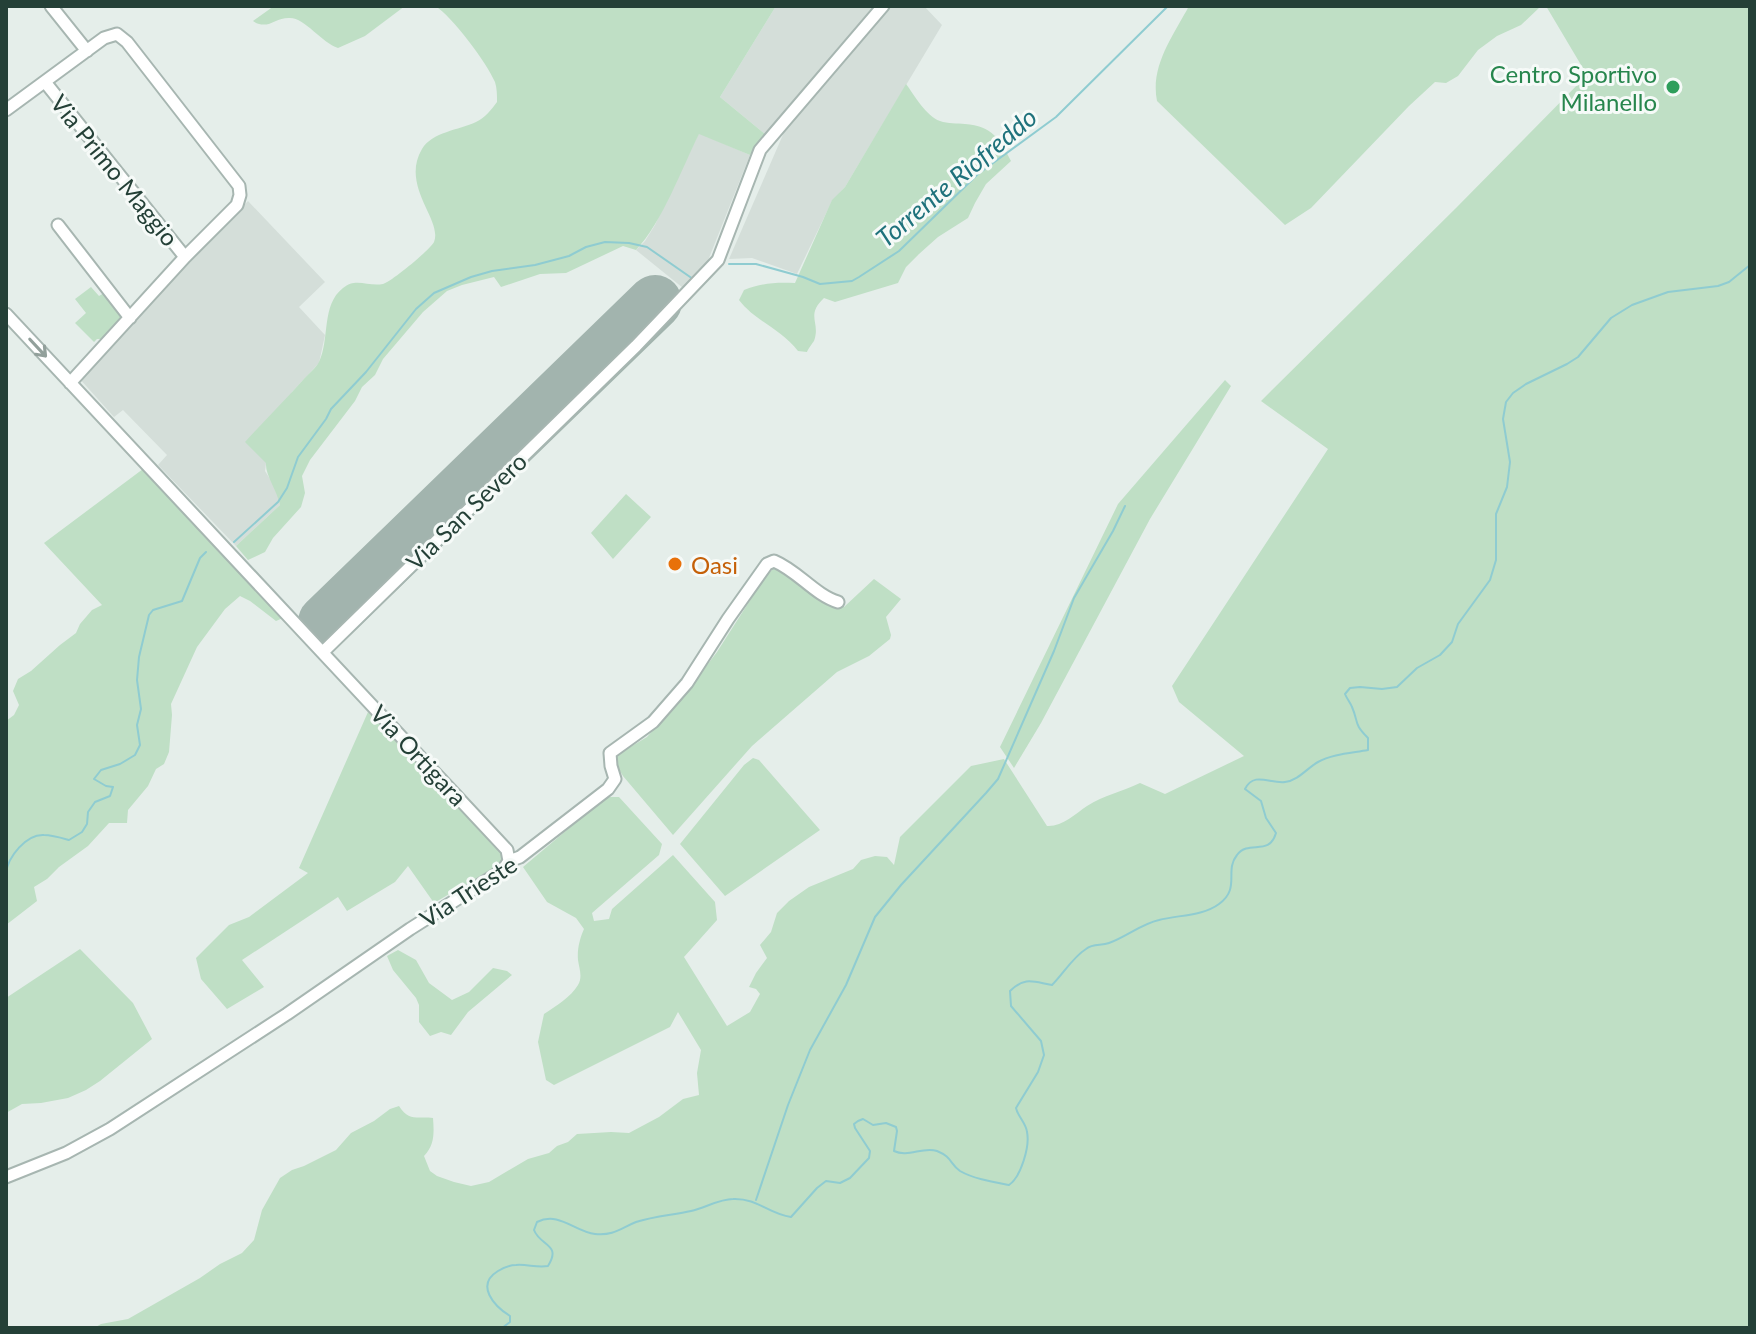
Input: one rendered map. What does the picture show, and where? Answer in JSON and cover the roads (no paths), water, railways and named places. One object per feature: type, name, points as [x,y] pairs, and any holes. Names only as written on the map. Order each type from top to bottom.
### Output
[{"type":"street","points":[[51,6],[87,51]]},
{"type":"street","name":"Via San Severo","points":[[323,652],[636,346],[718,260],[760,150],[883,6]]},
{"type":"street","points":[[6,110],[104,38],[117,34],[127,42],[239,186],[237,205],[70,383]]},
{"type":"street","name":"Via Primo Maggio","points":[[45,82],[185,257]]},
{"type":"street","points":[[58,225],[130,318]]},
{"type":"street","points":[[6,314],[323,652]]},
{"type":"street","name":"Via Trieste","points":[[6,1177],[66,1153],[110,1129],[503,870],[509,861],[520,857],[608,789],[615,779],[610,753],[653,722],[687,683],[767,564],[774,561],[784,565],[838,602]]},
{"type":"street","name":"Via Ortigara","points":[[323,652],[507,850],[509,861]]},
{"type":"waterway","name":"Torrente Riofreddo","points":[[729,264],[756,264],[820,284],[852,281],[859,277],[899,251],[978,174],[1056,117],[1168,6]]},
{"type":"waterway","name":"Torrente Riofreddo","points":[[234,542],[278,502],[287,488],[298,457],[331,409],[366,372],[416,309],[434,293],[471,277],[535,265],[605,242],[647,247],[693,279]]},
{"type":"waterway","points":[[502,1328],[510,1322],[510,1316],[493,1301],[487,1289],[488,1283],[498,1271],[509,1266],[548,1266],[553,1253],[534,1230],[537,1222],[560,1220],[588,1232],[607,1234],[643,1220],[733,1199],[749,1201],[791,1217],[826,1181],[840,1183],[850,1178],[869,1158],[870,1151],[854,1124],[863,1119],[873,1125],[886,1123],[896,1127],[894,1151],[937,1151],[965,1174],[1009,1185],[1024,1161],[1028,1138],[1016,1108],[1038,1072],[1044,1055],[1041,1041],[1011,1006],[1010,991],[1025,982],[1052,985],[1089,947],[1109,943],[1152,922],[1206,911],[1226,898],[1237,855],[1247,848],[1269,844],[1276,833],[1266,818],[1261,801],[1245,789],[1249,784],[1258,779],[1290,781],[1324,759],[1368,750],[1368,738],[1358,726],[1345,694],[1350,688],[1397,687],[1417,668],[1440,655],[1452,642],[1458,624],[1490,580],[1496,560],[1496,514],[1507,487],[1510,462],[1503,419],[1506,402],[1513,393],[1578,357],[1611,318],[1632,305],[1668,292],[1718,286],[1729,282],[1750,265]]},
{"type":"waterway","points":[[756,1200],[810,1050],[846,985],[875,917],[998,779],[1074,598],[1125,506]]},
{"type":"waterway","name":"Torrente Riofreddo","points":[[6,873],[14,854],[25,842],[44,835],[69,840],[82,832],[87,824],[88,812],[95,802],[110,796],[113,787],[94,779],[101,770],[135,755],[140,745],[137,725],[141,709],[137,680],[149,615],[153,610],[182,601],[200,558],[206,552]]},
{"type":"place","name":"Centro Sportivo Milanello","points":[[1673,87]]},
{"type":"place","name":"Oasi","points":[[675,564]]}]
